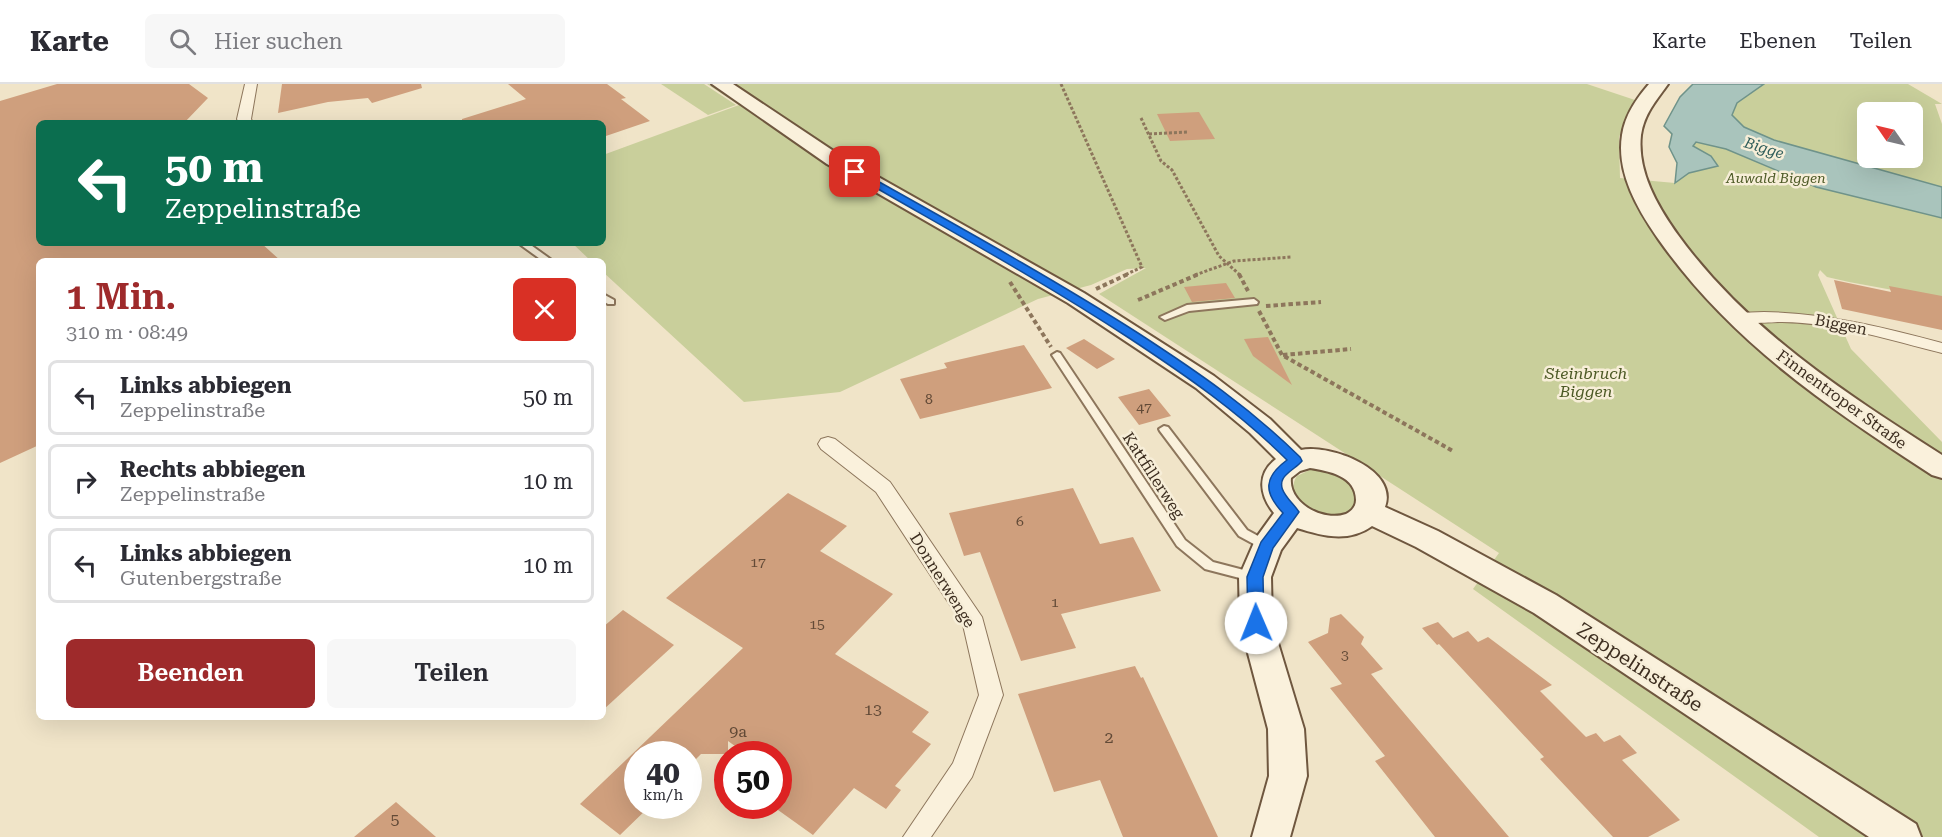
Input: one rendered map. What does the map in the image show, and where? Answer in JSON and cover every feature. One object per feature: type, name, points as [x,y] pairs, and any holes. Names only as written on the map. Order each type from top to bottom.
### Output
[{"type":"main road","points":[[721,84],[834,160],[1076,298],[1205,382],[1260,426],[1296,461]]},
{"type":"main road","name":"Finnentroper Straße","points":[[1659,84],[1642,106],[1632,128],[1631,150],[1636,178],[1648,206],[1677,252],[1737,318],[1827,392],[1942,468]]},
{"type":"main road","points":[[1324,459],[1354,471],[1371,491],[1373,502],[1369,512],[1355,522],[1335,526],[1305,520],[1292,512],[1282,503],[1276,492],[1275,482],[1278,473],[1296,461],[1324,459]]},
{"type":"main road","points":[[1273,836],[1288,776],[1286,729],[1256,623],[1261,562],[1292,512]]},
{"type":"main road","name":"Zeppelinstraße","points":[[1369,512],[1427,540],[1545,604],[1902,837]]},
{"type":"street","points":[[244,120],[250,84]]},
{"type":"street","name":"Biggen","points":[[1737,318],[1792,316],[1830,320],[1942,348]]},
{"type":"street","name":"Donnerwenge","points":[[828,444],[884,487],[974,623],[991,695],[963,769],[916,837]]},
{"type":"lane","points":[[526,246],[544,258]]},
{"type":"lane","points":[[1165,317],[1187,308],[1254,302]]},
{"type":"lane","name":"Kattfillerweg","points":[[1057,355],[1181,543],[1209,566],[1261,562]]},
{"type":"lane","points":[[1164,429],[1243,533],[1261,562]]},
{"type":"path","points":[[1061,84],[1142,267],[1076,298]]},
{"type":"path","points":[[1141,118],[1161,161],[1173,170],[1219,256],[1239,274],[1254,302]]},
{"type":"path","points":[[1149,134],[1188,132]]},
{"type":"path","points":[[1001,254],[998,264],[1057,355]]},
{"type":"path","points":[[1138,300],[1173,283],[1229,263],[1292,257]]},
{"type":"path","points":[[1321,302],[1256,307],[1282,355],[1453,450]]},
{"type":"path","points":[[1282,355],[1351,349]]},
{"type":"green space","points":[[661,84],[704,84],[736,105],[708,115]]},
{"type":"green space","points":[[707,84],[1587,84],[1635,100],[1619,137],[1620,178],[1675,183],[1677,170],[1675,144],[1664,126],[1675,106],[1694,84],[1908,84],[1942,104],[1935,104],[1942,124],[1942,299],[1827,277],[1820,270],[1818,275],[1851,349],[1942,442],[1942,837],[1819,837],[1473,589],[1499,553],[1099,294],[1146,268],[1127,269],[1091,285],[1038,299],[840,392],[744,402],[606,275],[606,258],[588,258],[575,246],[606,246],[606,154],[739,105]]},
{"type":"green space","points":[[1314,468],[1337,472],[1361,492],[1352,513],[1335,517],[1325,516],[1309,510],[1302,504],[1294,491],[1294,484],[1297,476]]},
{"type":"water","name":"Bigge","points":[[1693,84],[1764,84],[1737,103],[1732,115],[1744,127],[1774,140],[1857,163],[1857,168],[1874,168],[1942,187],[1942,218],[1816,187],[1726,149],[1696,142],[1693,146],[1711,156],[1718,166],[1689,173],[1675,183],[1677,163],[1669,147],[1672,134],[1664,126],[1680,97]]},
{"type":"building","points":[[57,84],[189,84],[208,98],[187,120],[36,120],[36,246],[264,246],[278,258],[36,258],[36,446],[0,463],[0,101]]},
{"type":"building","points":[[282,84],[421,84],[422,88],[372,103],[368,98],[328,102],[278,113]]},
{"type":"building","points":[[508,84],[607,84],[626,98],[621,99],[650,121],[606,136],[606,120],[462,120],[526,99]]},
{"type":"building","points":[[1199,112],[1215,139],[1170,141],[1157,114]]},
{"type":"building","points":[[1834,280],[1891,292],[1889,286],[1942,296],[1942,330],[1842,309]]},
{"type":"building","points":[[1226,283],[1235,298],[1192,302],[1184,287]]},
{"type":"building","points":[[1268,337],[1292,385],[1253,356],[1244,339]]},
{"type":"building","points":[[1084,339],[1115,359],[1097,369],[1066,348]]},
{"type":"building","points":[[1024,345],[1052,388],[920,419],[900,379],[947,368],[944,363]]},
{"type":"building","points":[[1149,389],[1171,416],[1139,425],[1118,397]]},
{"type":"building","points":[[1073,488],[1100,544],[1133,537],[1161,591],[1061,614],[1076,648],[1021,661],[980,552],[964,556],[949,513]]},
{"type":"building","points":[[788,493],[847,526],[820,551],[893,594],[835,654],[929,712],[912,732],[931,744],[895,786],[901,790],[886,809],[854,788],[813,835],[791,819],[792,741],[714,741],[714,754],[702,754],[702,741],[646,741],[743,648],[666,598]]},
{"type":"building","points":[[623,610],[674,645],[606,707],[606,624]]},
{"type":"building","points":[[1341,614],[1364,637],[1361,644],[1383,669],[1371,674],[1509,837],[1435,837],[1375,761],[1385,756],[1330,688],[1342,684],[1308,642],[1328,633],[1330,618]]},
{"type":"building","points":[[1438,622],[1453,638],[1468,631],[1478,642],[1488,637],[1552,685],[1540,691],[1586,737],[1596,733],[1604,742],[1620,735],[1637,753],[1622,760],[1680,820],[1648,837],[1613,837],[1540,759],[1544,757],[1422,628]]},
{"type":"building","points":[[1135,666],[1141,678],[1143,677],[1218,837],[1123,837],[1100,780],[1054,792],[1018,694]]},
{"type":"building","points":[[624,762],[624,819],[637,819],[620,835],[580,804]]},
{"type":"building","points":[[396,802],[436,837],[354,837]]},
{"type":"route","points":[[855,172],[1076,298],[1205,382],[1260,426],[1296,461],[1285,466],[1278,473],[1275,482],[1276,492],[1282,503],[1292,512],[1267,546],[1255,577],[1256,623]]},
{"type":"park label","name":"Auwald Biggen","points":[[1776,178]]},
{"type":"park label","name":"Steinbruch Biggen","points":[[1586,382]]}]
